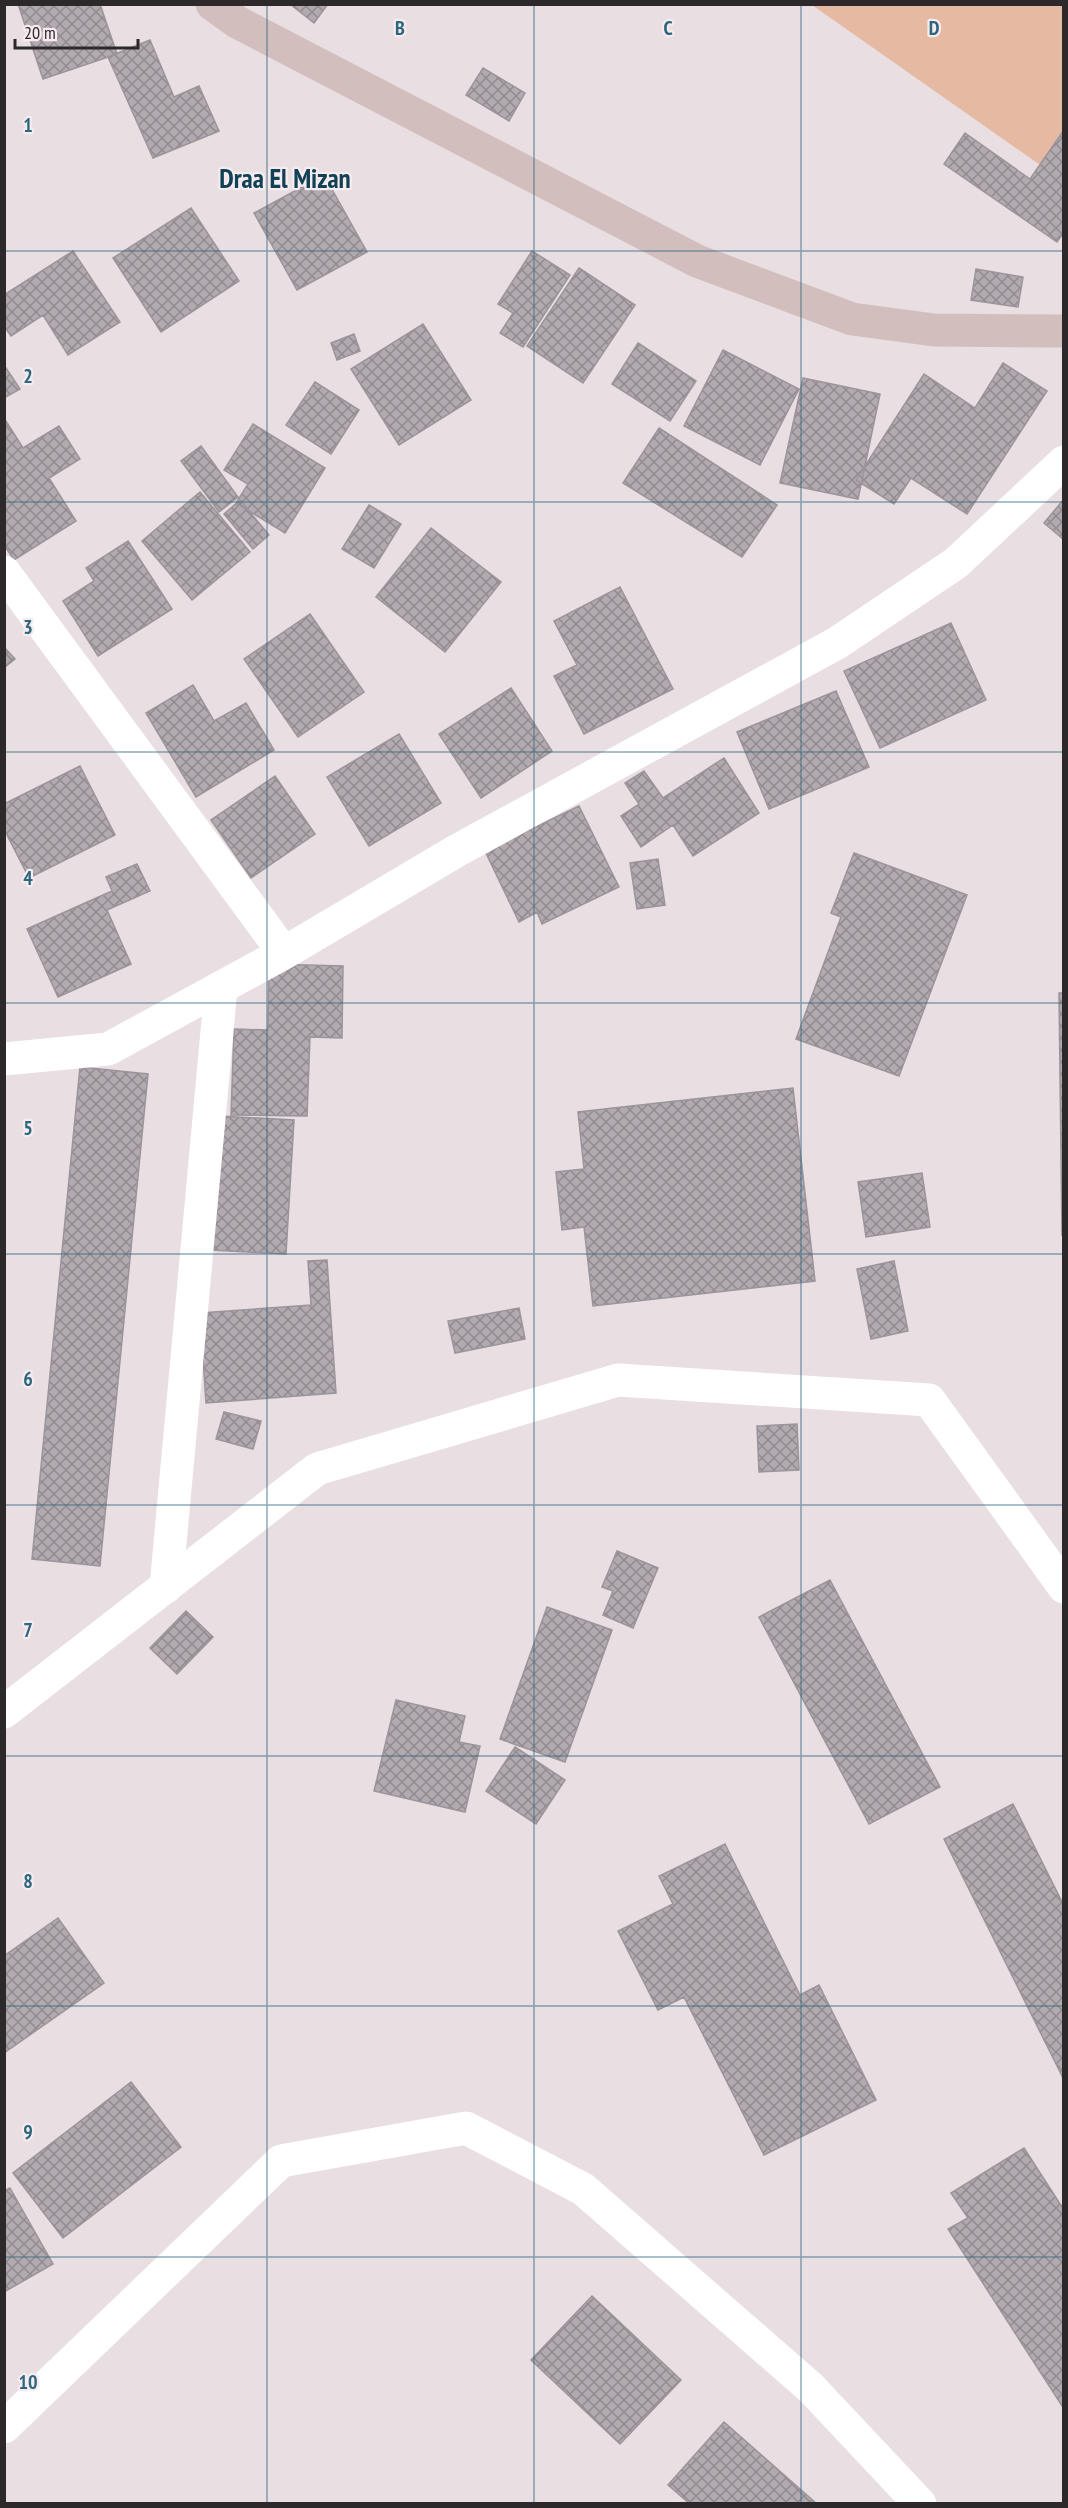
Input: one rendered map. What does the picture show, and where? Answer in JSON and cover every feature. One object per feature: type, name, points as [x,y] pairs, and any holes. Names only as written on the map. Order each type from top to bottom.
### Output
[{"type":"main road","points":[[212,4],[237,22],[697,261],[852,319],[934,330],[1064,331]]},
{"type":"street","points":[[4,1059],[108,1049],[284,953],[458,850],[837,643],[956,563],[1064,462]]},
{"type":"street","points":[[4,572],[284,953]]},
{"type":"street","points":[[166,1587],[221,988]]},
{"type":"street","points":[[4,1712],[317,1469],[618,1380],[929,1400],[1064,1587]]},
{"type":"street","points":[[4,2427],[281,2161],[466,2128],[583,2189],[811,2388],[920,2504]]},
{"type":"shaded area","points":[[812,5],[1063,5],[1063,181]]},
{"type":"building","points":[[18,4],[100,4],[117,54],[43,79]]},
{"type":"building","points":[[290,4],[328,4],[314,23]]},
{"type":"building","points":[[150,40],[174,97],[199,86],[219,131],[153,158],[108,57]]},
{"type":"building","points":[[483,68],[525,93],[509,121],[466,95]]},
{"type":"building","points":[[1064,130],[1064,232],[1057,242],[944,164],[965,133],[1030,179]]},
{"type":"building","points":[[324,175],[367,252],[297,290],[254,213]]},
{"type":"building","points":[[191,208],[239,281],[161,332],[113,258]]},
{"type":"building","points":[[73,251],[120,322],[68,355],[43,315],[11,336],[4,326],[4,295]]},
{"type":"building","points":[[532,251],[570,275],[523,347],[500,333],[513,313],[498,304]]},
{"type":"building","points":[[579,268],[635,305],[583,383],[527,346]]},
{"type":"building","points":[[976,269],[1023,277],[1018,307],[971,300]]},
{"type":"building","points":[[423,324],[471,400],[399,445],[351,369]]},
{"type":"building","points":[[354,334],[360,351],[337,360],[331,343]]},
{"type":"building","points":[[638,343],[696,381],[670,421],[612,384]]},
{"type":"building","points":[[723,350],[799,389],[760,465],[684,426]]},
{"type":"building","points":[[1003,363],[1047,391],[967,514],[911,478],[894,504],[856,480],[924,374],[975,408]]},
{"type":"building","points":[[4,365],[20,389],[4,398]]},
{"type":"building","points":[[803,378],[880,394],[858,499],[780,483]]},
{"type":"building","points":[[315,382],[359,410],[331,454],[286,425]]},
{"type":"building","points":[[4,418],[23,448],[59,426],[80,459],[49,478],[76,521],[14,560],[4,545]]},
{"type":"building","points":[[253,424],[325,468],[285,533],[236,503],[248,484],[224,470]]},
{"type":"building","points":[[659,428],[777,505],[742,557],[623,483]]},
{"type":"building","points":[[201,446],[238,497],[219,512],[181,461]]},
{"type":"building","points":[[200,492],[250,552],[192,600],[142,541]]},
{"type":"building","points":[[1064,499],[1064,540],[1044,523]]},
{"type":"building","points":[[240,500],[269,535],[253,549],[224,514]]},
{"type":"building","points":[[369,505],[401,524],[374,568],[342,549]]},
{"type":"building","points":[[431,528],[501,582],[445,652],[376,597]]},
{"type":"building","points":[[128,541],[172,609],[98,656],[63,601],[94,581],[86,568]]},
{"type":"building","points":[[620,587],[673,689],[584,734],[554,676],[577,665],[554,621]]},
{"type":"building","points":[[310,614],[364,692],[298,737],[244,659]]},
{"type":"building","points":[[951,623],[986,700],[880,748],[844,671]]},
{"type":"building","points":[[4,647],[15,659],[4,668]]},
{"type":"building","points":[[193,685],[214,721],[246,703],[274,750],[196,797],[146,713]]},
{"type":"building","points":[[511,688],[552,751],[481,798],[439,734]]},
{"type":"building","points":[[836,691],[869,767],[769,809],[737,732]]},
{"type":"building","points":[[399,734],[441,803],[369,846],[327,777]]},
{"type":"building","points":[[724,758],[759,813],[693,856],[673,825],[641,847],[621,816],[639,804],[625,783],[644,771],[663,798]]},
{"type":"building","points":[[80,766],[115,835],[29,878],[4,829],[4,804]]},
{"type":"building","points":[[275,776],[315,834],[251,878],[211,820]]},
{"type":"building","points":[[579,806],[619,887],[542,924],[537,912],[519,922],[485,851]]},
{"type":"building","points":[[854,853],[967,895],[899,1076],[796,1039],[841,917],[831,913]]},
{"type":"building","points":[[658,859],[665,905],[637,909],[630,863]]},
{"type":"building","points":[[137,864],[150,891],[107,910],[131,964],[58,997],[27,929],[112,891],[106,877]]},
{"type":"building","points":[[269,964],[343,966],[342,1038],[310,1037],[307,1116],[231,1115],[234,1029],[268,1030]]},
{"type":"building","points":[[1059,993],[1064,993],[1064,1235],[1062,1235]]},
{"type":"building","points":[[80,1067],[148,1074],[100,1566],[32,1559]]},
{"type":"building","points":[[793,1088],[815,1281],[593,1306],[584,1227],[562,1230],[556,1172],[584,1169],[578,1112]]},
{"type":"building","points":[[219,1116],[294,1120],[286,1254],[211,1250]]},
{"type":"building","points":[[922,1173],[930,1227],[866,1237],[858,1182]]},
{"type":"building","points":[[327,1260],[336,1393],[206,1403],[200,1313],[311,1305],[308,1261]]},
{"type":"building","points":[[894,1261],[908,1331],[871,1339],[857,1269]]},
{"type":"building","points":[[519,1308],[525,1339],[455,1353],[448,1321]]},
{"type":"building","points":[[224,1412],[261,1421],[253,1449],[216,1439]]},
{"type":"building","points":[[797,1424],[799,1470],[759,1472],[757,1426]]},
{"type":"building","points":[[617,1551],[658,1568],[633,1628],[603,1615],[613,1591],[602,1587]]},
{"type":"building","points":[[830,1580],[940,1787],[869,1824],[759,1617]]},
{"type":"building","points":[[547,1607],[612,1630],[565,1762],[500,1739]]},
{"type":"building","points":[[186,1611],[213,1637],[177,1674],[150,1648]]},
{"type":"building","points":[[396,1700],[465,1716],[459,1742],[480,1746],[465,1812],[374,1791]]},
{"type":"building","points":[[515,1747],[565,1780],[536,1824],[486,1791]]},
{"type":"building","points":[[1013,1804],[1064,1906],[1064,2080],[944,1839]]},
{"type":"building","points":[[725,1844],[800,1995],[819,1985],[876,2100],[764,2155],[684,1997],[658,2010],[618,1931],[673,1904],[659,1876]]},
{"type":"building","points":[[58,1918],[104,1983],[4,2053],[4,1956]]},
{"type":"building","points":[[131,2082],[181,2147],[63,2238],[13,2173]]},
{"type":"building","points":[[1024,2148],[1064,2210],[1064,2409],[948,2229],[968,2218],[951,2193]]},
{"type":"building","points":[[10,2188],[53,2264],[4,2292],[4,2191]]},
{"type":"building","points":[[592,2296],[681,2380],[620,2444],[531,2360]]},
{"type":"building","points":[[724,2422],[817,2504],[690,2504],[668,2485]]},
{"type":"district","name":"Draa El Mizan","points":[[285,178]]}]
